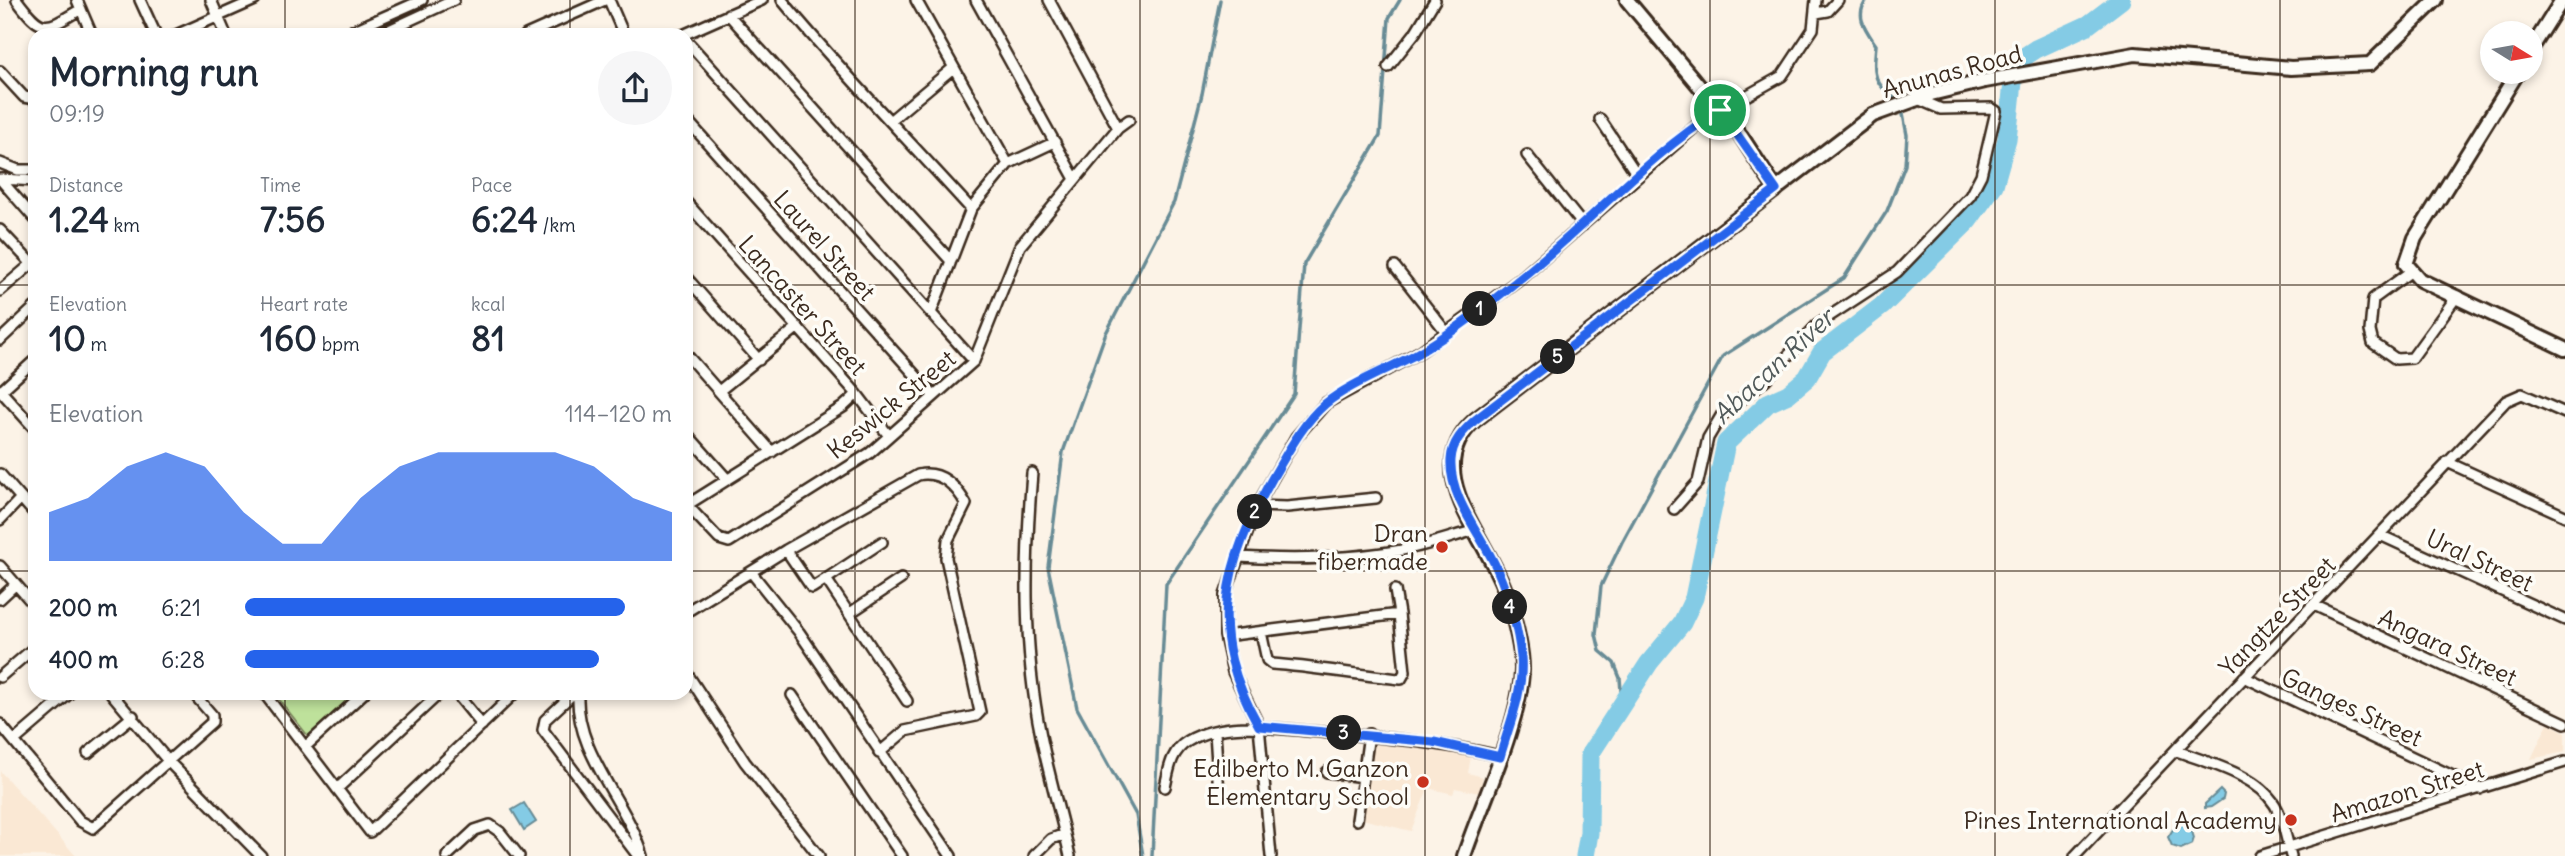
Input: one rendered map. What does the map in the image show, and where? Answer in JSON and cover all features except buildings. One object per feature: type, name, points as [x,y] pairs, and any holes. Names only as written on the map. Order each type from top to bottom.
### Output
[{"type":"street","points":[[17,0],[34,23],[43,27],[51,27],[79,5],[89,28]]},
{"type":"street","points":[[140,0],[153,28]]},
{"type":"street","points":[[211,0],[223,28]]},
{"type":"street","points":[[191,28],[255,0]]},
{"type":"street","points":[[359,28],[422,0]]},
{"type":"street","points":[[393,28],[454,0]]},
{"type":"street","points":[[541,28],[607,0],[621,28]]},
{"type":"street","points":[[693,30],[762,0]]},
{"type":"street","points":[[782,0],[834,64],[891,120],[971,209]]},
{"type":"street","points":[[916,0],[1008,164]]},
{"type":"street","points":[[976,0],[1075,179]]},
{"type":"street","points":[[1049,0],[1118,128]]},
{"type":"street","points":[[1388,67],[1415,33],[1435,0]]},
{"type":"street","points":[[1627,0],[1720,110],[1776,190]]},
{"type":"street","points":[[1271,856],[1259,726],[1233,672],[1226,636],[1225,595],[1257,506],[1296,437],[1326,404],[1421,352],[1520,279],[1689,131],[1789,70],[1808,39],[1816,13],[1816,0]]},
{"type":"street","points":[[1816,13],[1828,10],[1838,0]]},
{"type":"street","name":"Anunas Road","points":[[1464,856],[1500,757],[1521,681],[1521,655],[1507,595],[1457,491],[1451,470],[1452,450],[1461,433],[1863,120],[1916,99],[1985,81],[2148,53],[2283,68],[2370,64],[2436,0]]},
{"type":"street","points":[[2543,30],[2562,0]]},
{"type":"street","points":[[728,14],[951,261]]},
{"type":"street","points":[[693,48],[974,361]]},
{"type":"street","points":[[891,120],[953,68]]},
{"type":"street","points":[[0,71],[24,97],[28,98]]},
{"type":"street","points":[[2511,84],[2415,238],[2406,264],[2410,272],[2420,280],[2565,349]]},
{"type":"street","points":[[1674,509],[1698,482],[1708,438],[1721,416],[1766,379],[1819,323],[1897,272],[1970,196],[1981,175],[1996,111],[1992,107],[1941,109],[1916,99]]},
{"type":"street","points":[[1600,119],[1638,176]]},
{"type":"street","name":"Keswick Street","points":[[693,512],[719,540],[729,542],[870,453],[974,361],[1020,246],[1118,128],[1129,120]]},
{"type":"street","name":"Laurel Street","points":[[693,127],[934,396]]},
{"type":"street","points":[[931,313],[971,209],[1008,164],[1055,142]]},
{"type":"street","points":[[1527,155],[1583,225]]},
{"type":"street","points":[[0,163],[18,170],[28,170]]},
{"type":"street","points":[[0,179],[28,181]]},
{"type":"street","points":[[0,179],[28,211]]},
{"type":"street","name":"Lancaster Street","points":[[693,210],[858,394],[888,436]]},
{"type":"street","points":[[0,230],[28,257]]},
{"type":"street","points":[[0,291],[28,266]]},
{"type":"street","points":[[1395,267],[1447,333]]},
{"type":"street","points":[[2410,272],[2373,299],[2371,311],[2373,343],[2396,359],[2412,358],[2457,296]]},
{"type":"street","points":[[693,285],[759,360]]},
{"type":"street","points":[[0,340],[28,314]]},
{"type":"street","points":[[719,391],[798,327]]},
{"type":"street","points":[[693,362],[772,452]]},
{"type":"street","points":[[28,366],[0,391],[28,421]]},
{"type":"street","points":[[693,500],[772,452],[858,394]]},
{"type":"street","name":"Yangtze Street","points":[[2076,856],[2506,401],[2522,394],[2565,413]]},
{"type":"street","points":[[693,441],[727,479]]},
{"type":"street","points":[[2447,462],[2565,516]]},
{"type":"street","points":[[1032,473],[1025,572],[1032,680],[1041,736],[1070,856]]},
{"type":"street","points":[[0,474],[28,506]]},
{"type":"street","points":[[693,608],[786,550],[918,475],[938,475],[964,500],[966,508],[948,540],[946,558],[980,712],[976,716],[905,731],[879,753]]},
{"type":"street","points":[[0,520],[21,498]]},
{"type":"street","points":[[1257,506],[1287,507],[1376,498]]},
{"type":"street","points":[[1238,557],[1307,560],[1371,555],[1400,551],[1476,530]]},
{"type":"street","name":"Ural Street","points":[[2380,536],[2565,620]]},
{"type":"street","points":[[786,550],[812,588],[883,542]]},
{"type":"street","points":[[0,566],[28,598]]},
{"type":"street","points":[[751,572],[799,632],[951,856]]},
{"type":"street","points":[[826,579],[907,701]]},
{"type":"street","points":[[850,613],[901,579]]},
{"type":"street","points":[[0,599],[16,584]]},
{"type":"street","points":[[1261,632],[1267,660],[1272,664],[1304,665],[1357,676],[1401,679],[1405,672],[1395,590]]},
{"type":"street","name":"Angara Street","points":[[2314,605],[2565,723]]},
{"type":"street","points":[[1226,636],[1399,614]]},
{"type":"street","points":[[0,677],[28,653]]},
{"type":"street","name":"Ganges Street","points":[[2244,677],[2480,789]]},
{"type":"street","points":[[693,683],[745,762],[819,856]]},
{"type":"street","points":[[792,695],[902,856]]},
{"type":"street","points":[[15,741],[62,700]]},
{"type":"street","points":[[118,700],[169,762],[261,856]]},
{"type":"street","points":[[0,724],[80,821],[93,828],[212,722],[212,715],[199,700]]},
{"type":"street","points":[[269,700],[370,832],[508,700]]},
{"type":"street","points":[[305,747],[356,700]]},
{"type":"street","points":[[337,789],[432,700]]},
{"type":"street","points":[[462,700],[482,725]]},
{"type":"street","points":[[568,700],[545,720],[543,730],[641,856]]},
{"type":"street","points":[[577,700],[589,745],[641,856]]},
{"type":"street","points":[[88,753],[133,716]]},
{"type":"street","points":[[1165,787],[1170,761],[1177,750],[1200,735],[1259,726],[1434,742],[1500,757]]},
{"type":"street","points":[[1215,732],[1219,794]]},
{"type":"street","points":[[1357,820],[1369,734]]},
{"type":"street","points":[[2176,751],[2245,779],[2268,795],[2281,818],[2290,852]]},
{"type":"street","name":"Amazon Street","points":[[2260,856],[2290,852],[2565,762]]},
{"type":"street","points":[[1327,772],[1363,777]]},
{"type":"street","points":[[447,856],[475,830],[491,825],[519,856]]},
{"type":"street","points":[[1034,856],[1051,839],[1065,834]]},
{"type":"shaded area","points":[[2548,723],[2565,732],[2565,752],[2531,759]]},
{"type":"shaded area","name":"Edilberto M. Ganzon Elementary School","points":[[1371,739],[1472,751],[1468,773],[1483,777],[1479,793],[1455,788],[1453,794],[1428,788],[1411,831],[1358,818]]},
{"type":"shaded area","points":[[0,771],[54,831],[76,856],[0,856]]},
{"type":"green space","points":[[280,700],[348,700],[308,736]]},
{"type":"water","points":[[2220,790],[2224,794],[2223,799],[2205,808],[2205,804]]},
{"type":"water","points":[[524,803],[536,822],[524,830],[512,810]]},
{"type":"water","points":[[2181,817],[2188,819],[2194,838],[2192,844],[2181,849],[2172,846],[2168,837]]},
{"type":"waterway","points":[[1143,856],[1136,815],[1077,708],[1048,567],[1063,452],[1105,335],[1174,202],[1202,94],[1220,0]]},
{"type":"waterway","points":[[1152,856],[1166,584],[1294,394],[1304,264],[1380,136],[1389,18],[1400,0]]},
{"type":"waterway","points":[[1867,0],[1861,17],[1876,45],[1875,72],[1884,90],[1900,102]]},
{"type":"waterway","name":"Abacan River","points":[[1585,856],[1589,833],[1590,754],[1649,663],[1682,623],[1694,598],[1726,443],[1768,403],[1788,394],[1807,378],[1822,352],[1882,306],[1968,221],[1994,185],[2007,139],[2015,63],[2036,49],[2088,25],[2121,0]]},
{"type":"waterway","points":[[1622,704],[1620,678],[1614,663],[1600,651],[1596,634],[1601,586],[1723,356],[1844,278],[1887,211],[1905,165],[1907,135],[1902,109]]},
{"type":"place","name":"Dran fibermade","points":[[1442,547]]},
{"type":"place","name":"Edilberto M. Ganzon Elementary School","points":[[1423,782]]},
{"type":"place","name":"Pines International Academy","points":[[2291,820]]},
{"type":"route","points":[[1720,110],[1750,149],[1776,190],[1475,420],[1461,433],[1452,450],[1451,470],[1457,491],[1496,568],[1507,595],[1519,641],[1521,681],[1500,757],[1434,742],[1259,726],[1233,672],[1226,636],[1225,595],[1257,506],[1296,437],[1326,404],[1421,352],[1520,279],[1689,131],[1720,110]]}]
